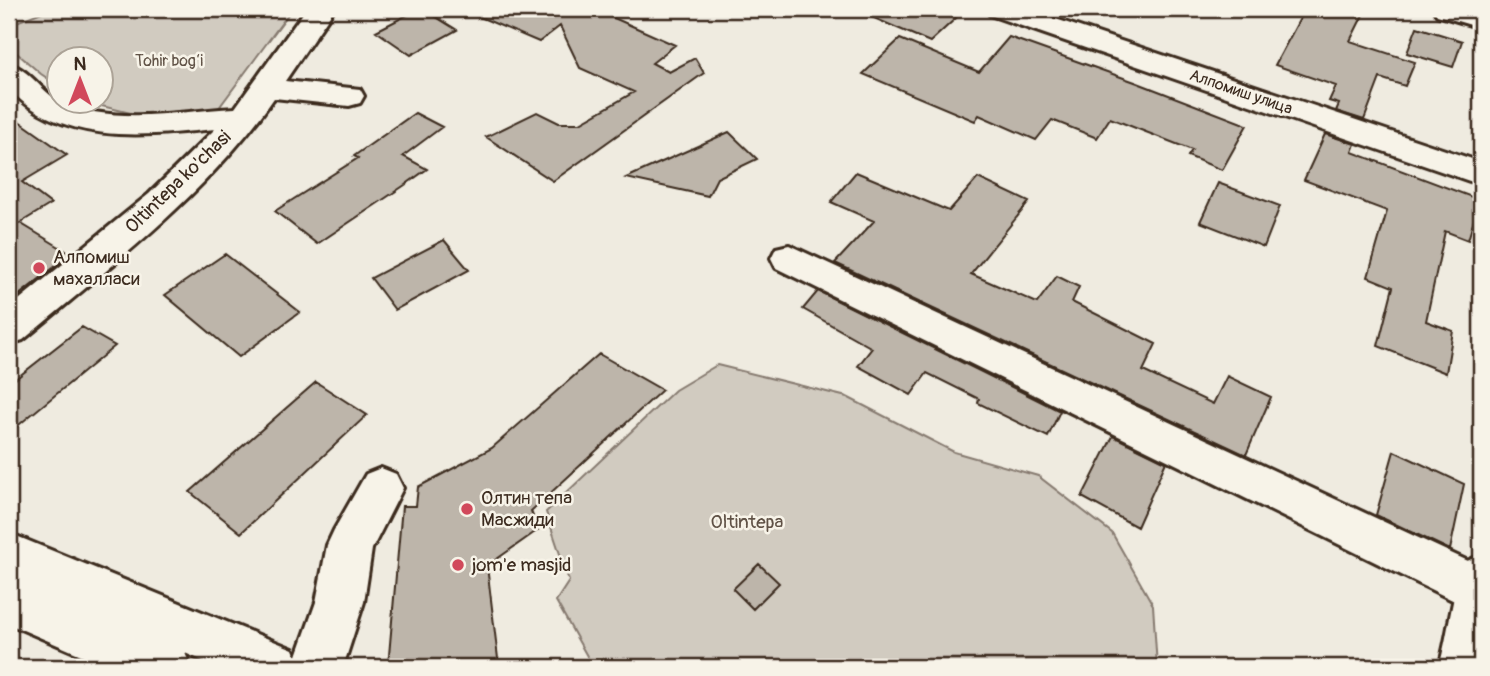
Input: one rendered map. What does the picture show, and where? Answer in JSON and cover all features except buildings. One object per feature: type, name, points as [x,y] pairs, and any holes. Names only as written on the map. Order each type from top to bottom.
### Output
[{"type":"street","name":"Oltintepa ko'chasi","points":[[9,329],[96,259],[202,163],[245,117],[320,9]]},
{"type":"street","name":"Алпомиш улица","points":[[1000,9],[1481,174]]},
{"type":"street","points":[[1447,9],[1481,20]]},
{"type":"street","points":[[9,73],[49,108],[82,120],[121,124],[245,117]]},
{"type":"street","points":[[278,90],[349,96]]},
{"type":"street","points":[[789,258],[1481,588],[1472,641],[1464,667]]},
{"type":"street","points":[[318,667],[340,602],[350,545],[381,488]]},
{"type":"street","points":[[9,555],[275,667]]},
{"type":"street","points":[[9,600],[166,667]]},
{"type":"green space","name":"Tohir bog‘i","points":[[49,9],[292,9],[218,109],[139,115],[116,109],[116,46],[46,46],[46,77],[11,48],[9,25]]},
{"type":"green space","name":"Oltintepa","points":[[717,365],[847,397],[954,452],[1038,476],[1112,533],[1153,605],[1157,667],[592,665],[556,601],[569,581],[546,512],[675,390]]},
{"type":"place","name":"Алпомиш махалласи","points":[[39,268]]},
{"type":"place","name":"Олтин тепа Масжиди","points":[[467,509]]},
{"type":"place","name":"jom'e masjid","points":[[458,565]]}]
